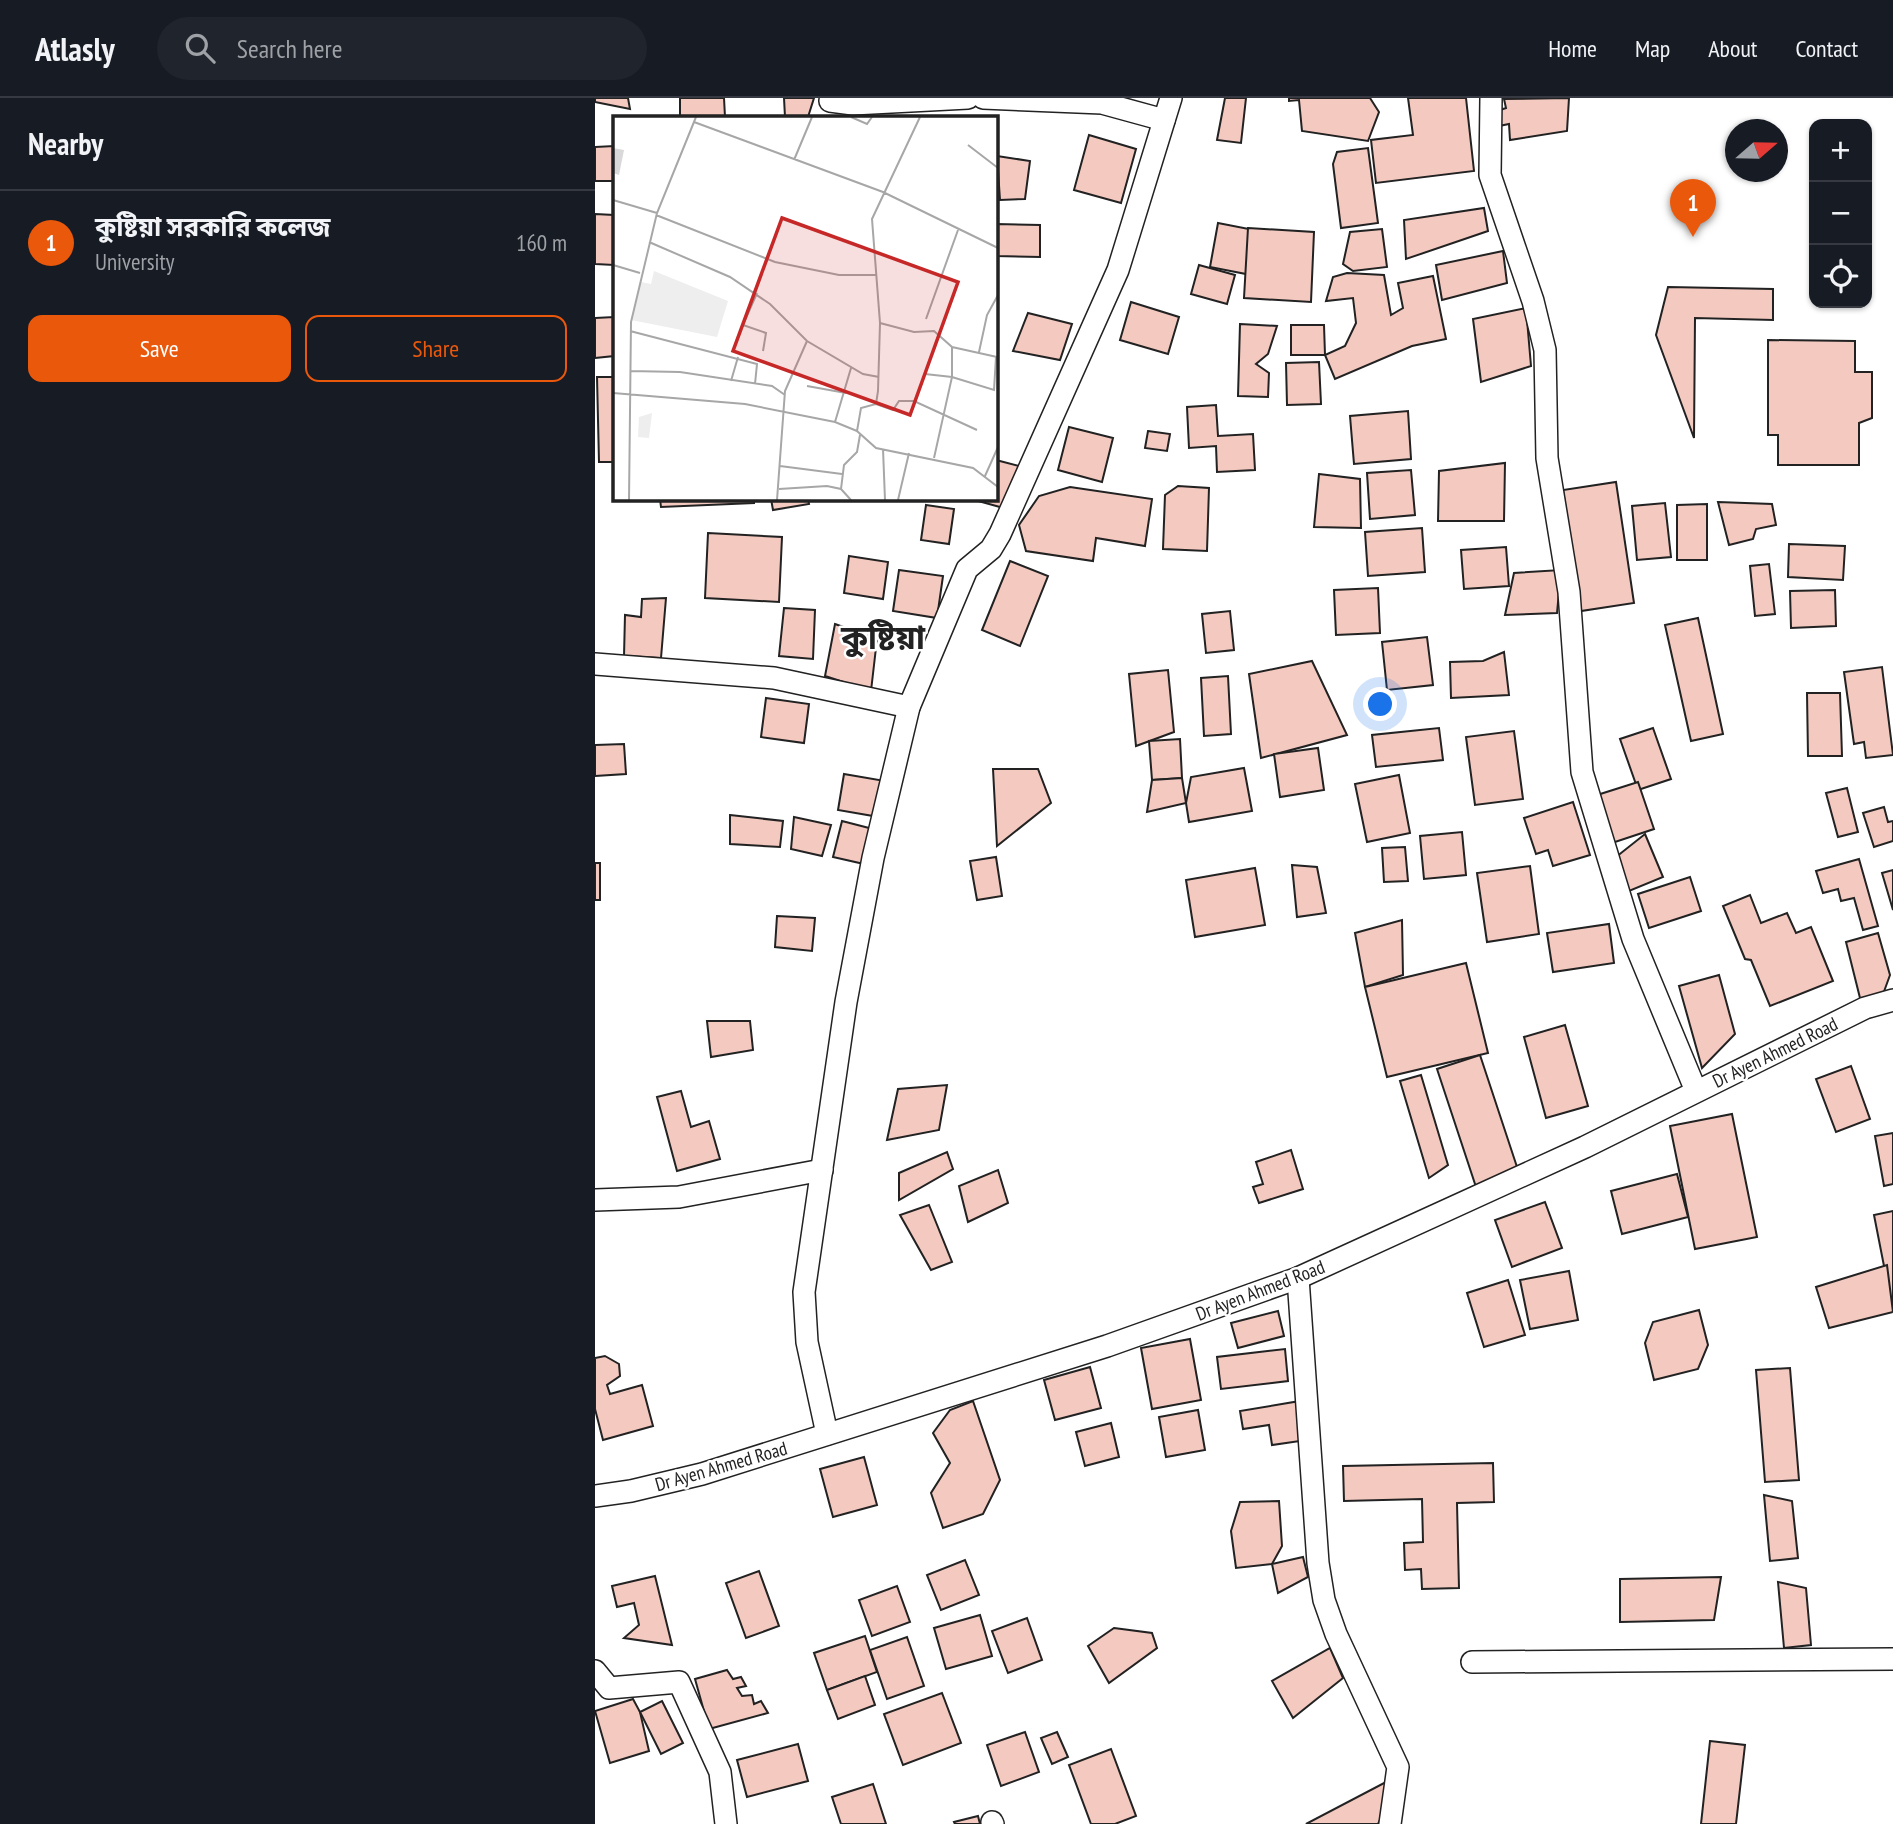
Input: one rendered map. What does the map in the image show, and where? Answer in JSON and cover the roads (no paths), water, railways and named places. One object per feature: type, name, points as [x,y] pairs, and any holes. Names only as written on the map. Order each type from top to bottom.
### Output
[{"type":"street","points":[[830,101],[853,110],[968,98]]},
{"type":"street","points":[[983,98],[1102,103],[1164,120]]},
{"type":"street","points":[[827,1434],[807,1342],[804,1292],[846,1002],[873,858],[909,707],[967,569],[991,549],[1000,534],[1118,270],[1171,98]]},
{"type":"street","points":[[1491,98],[1490,175],[1532,301],[1545,350],[1547,458],[1569,592],[1582,772],[1633,939],[1696,1091]]},
{"type":"street","points":[[595,664],[774,678],[909,707]]},
{"type":"street","name":"Dr Ayen Ahmed Road","points":[[595,1496],[631,1491],[702,1474],[1107,1346],[1298,1278],[1585,1147],[1865,1009],[1893,1000]]},
{"type":"street","points":[[595,1200],[679,1197],[822,1170]]},
{"type":"street","points":[[1298,1278],[1318,1563],[1324,1600],[1336,1634],[1398,1767],[1390,1824]]},
{"type":"street","points":[[1472,1662],[1893,1659]]},
{"type":"street","points":[[595,1671],[610,1688],[679,1682],[720,1772],[726,1824]]},
{"type":"place","name":"কুষ্টিয়া সরকারি কলেজ","points":[[1693,237]]},
{"type":"district","name":"কুষ্টিয়া","points":[[883,636]]}]
